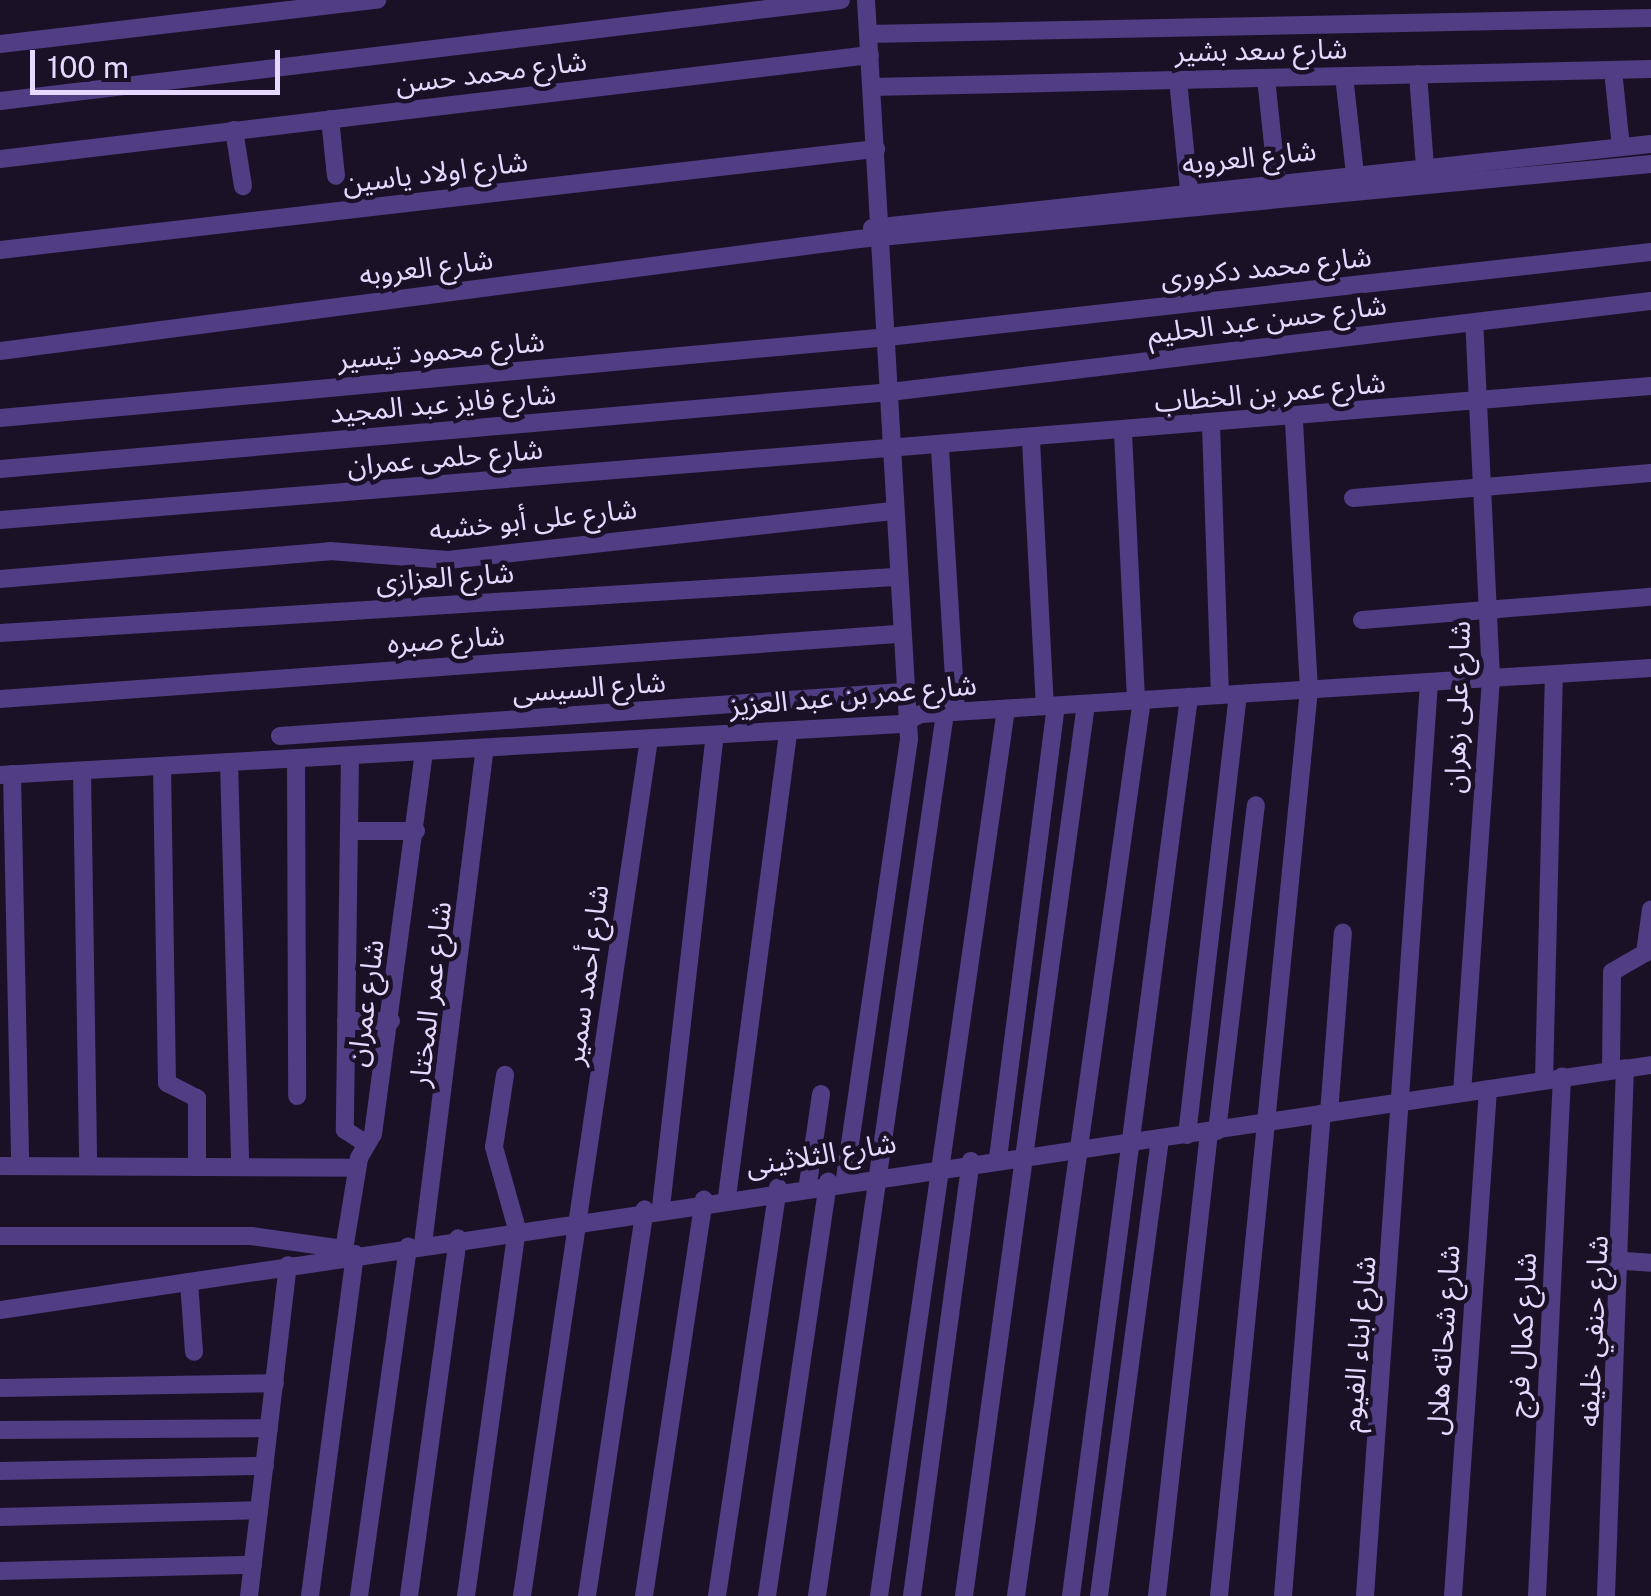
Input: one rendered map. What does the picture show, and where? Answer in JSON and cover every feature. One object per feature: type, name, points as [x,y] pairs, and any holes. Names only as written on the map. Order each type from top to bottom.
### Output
[{"type":"street","points":[[0,44],[377,0]]},
{"type":"street","points":[[0,101],[841,0]]},
{"type":"street","points":[[767,1596],[837,1179],[906,723],[894,577],[895,448],[866,0]]},
{"type":"street","points":[[868,34],[1651,18]]},
{"type":"street","name":"شارع محمد حسن","points":[[0,159],[870,54]]},
{"type":"street","name":"شارع سعد بشير","points":[[872,86],[1651,69]]},
{"type":"street","points":[[1614,70],[1621,146]]},
{"type":"street","points":[[1418,74],[1425,167]]},
{"type":"street","points":[[1344,76],[1356,174]]},
{"type":"street","points":[[1266,78],[1278,182]]},
{"type":"street","points":[[1178,80],[1189,191]]},
{"type":"street","points":[[330,119],[336,176]]},
{"type":"street","points":[[234,130],[243,186]]},
{"type":"street","name":"شارع العروبه","points":[[859,239],[880,223],[1651,144]]},
{"type":"street","name":"شارع اولاد ياسين","points":[[0,250],[876,149]]},
{"type":"street","name":"شارع العروبه","points":[[0,350],[859,239],[882,243],[1651,164]]},
{"type":"street","name":"شارع محمد دكرورى","points":[[888,337],[1651,252]]},
{"type":"street","name":"شارع حسن عبد الحليم","points":[[890,392],[1651,301]]},
{"type":"street","name":"شارع على زهران","points":[[1462,1092],[1491,678],[1474,322]]},
{"type":"street","name":"شارع محمود تيسير","points":[[0,418],[888,337]]},
{"type":"street","name":"شارع عمر بن الخطاب","points":[[895,448],[940,449],[1651,386]]},
{"type":"street","name":"شارع فايز عبد المجيد","points":[[0,469],[890,392]]},
{"type":"street","points":[[1219,1596],[1309,690],[1294,418]]},
{"type":"street","points":[[1187,1135],[1229,695],[1212,425]]},
{"type":"street","points":[[1016,1596],[1139,701],[1123,433]]},
{"type":"street","points":[[998,1158],[1051,706],[1031,441]]},
{"type":"street","name":"شارع حلمى عمران","points":[[0,520],[895,448]]},
{"type":"street","points":[[816,1596],[951,712],[940,449]]},
{"type":"street","points":[[1353,498],[1651,473]]},
{"type":"street","name":"شارع على أبو خشبه","points":[[0,579],[330,550],[448,560],[892,511]]},
{"type":"street","name":"شارع العزازى","points":[[0,633],[894,577]]},
{"type":"street","points":[[1362,620],[1651,596]]},
{"type":"street","name":"شارع صبره","points":[[0,698],[897,634]]},
{"type":"street","name":"شارع عمر بن عبد العزيز","points":[[6,774],[788,731],[906,723],[951,712],[1651,668]]},
{"type":"street","name":"شارع كمال فرج","points":[[1537,1596],[1553,1079],[1554,674]]},
{"type":"street","name":"شارع ابناء الفيوم","points":[[1365,1596],[1407,1097],[1429,682]]},
{"type":"street","name":"شارع السيسى","points":[[280,736],[902,692]]},
{"type":"street","points":[[1071,1596],[1189,697]]},
{"type":"street","points":[[964,1596],[1086,704]]},
{"type":"street","points":[[879,1596],[1006,709]]},
{"type":"street","points":[[727,1196],[788,731]]},
{"type":"street","points":[[587,1596],[653,1208],[715,735]]},
{"type":"street","name":"شارع أحمد سمير","points":[[522,1596],[649,739]]},
{"type":"street","name":"شارع عمر المختار","points":[[359,1596],[415,1245],[485,749]]},
{"type":"street","name":"شارع عمران","points":[[347,1253],[357,1168],[391,1021],[424,752]]},
{"type":"street","points":[[350,756],[345,1130],[365,1143]]},
{"type":"street","points":[[296,759],[297,1096]]},
{"type":"street","points":[[229,763],[240,1167]]},
{"type":"street","points":[[162,766],[167,1083],[196,1098],[197,1167]]},
{"type":"street","points":[[82,770],[88,1166]]},
{"type":"street","points":[[6,774],[20,1166]]},
{"type":"street","points":[[1157,1596],[1256,805]]},
{"type":"street","points":[[350,831],[416,831]]},
{"type":"street","points":[[1648,953],[1651,909]]},
{"type":"street","points":[[1283,1596],[1343,933]]},
{"type":"street","name":"شارع حنفي خليفه","points":[[1606,1596],[1625,1260],[1612,972],[1648,953]]},
{"type":"street","points":[[346,1021],[391,1021]]},
{"type":"street","name":"شارع الثلاثينى","points":[[0,1310],[881,1172],[1266,1125],[1407,1097],[1651,1064]]},
{"type":"street","points":[[466,1596],[517,1229],[494,1147],[505,1075]]},
{"type":"street","name":"شارع شحاته هلال","points":[[1453,1596],[1488,1089]]},
{"type":"street","points":[[808,1184],[820,1094]]},
{"type":"street","points":[[1099,1596],[1160,1138]]},
{"type":"street","points":[[912,1596],[971,1161]]},
{"type":"street","points":[[0,1166],[357,1168]]},
{"type":"street","points":[[717,1596],[778,1188]]},
{"type":"street","points":[[644,1596],[704,1200]]},
{"type":"street","points":[[0,1236],[251,1236],[347,1253],[310,1596]]},
{"type":"street","points":[[408,1596],[458,1238]]},
{"type":"street","points":[[1625,1260],[1651,1263]]},
{"type":"street","points":[[249,1596],[288,1265]]},
{"type":"street","points":[[189,1282],[194,1352]]},
{"type":"street","points":[[0,1388],[275,1383]]},
{"type":"street","points":[[0,1430],[269,1428]]},
{"type":"street","points":[[0,1470],[265,1466]]},
{"type":"street","points":[[0,1517],[260,1510]]},
{"type":"street","points":[[0,1571],[252,1566]]}]
